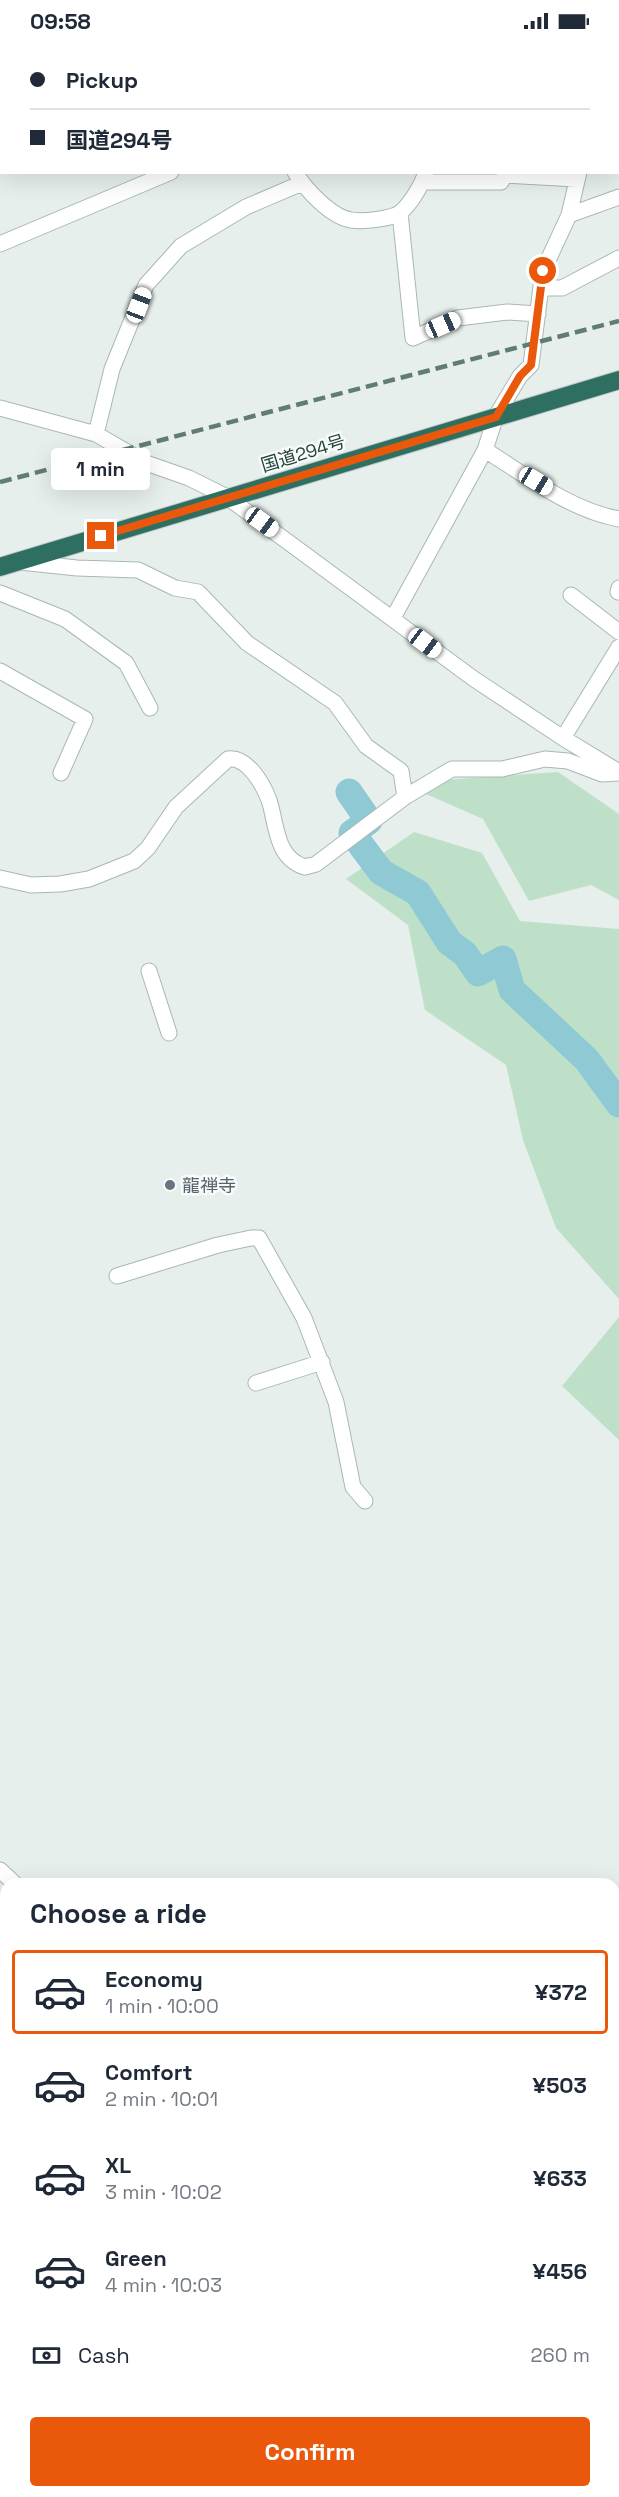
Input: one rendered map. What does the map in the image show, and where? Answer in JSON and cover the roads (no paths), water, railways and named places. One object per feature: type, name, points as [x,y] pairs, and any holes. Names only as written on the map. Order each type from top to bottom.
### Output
[{"type":"highway","name":"国道294号","points":[[9,564],[619,380]]},
{"type":"street","points":[[0,244],[166,174]]},
{"type":"street","points":[[393,618],[484,450],[496,417],[520,376],[531,365],[543,288],[543,271],[569,215],[578,176],[505,175],[501,182],[424,177],[400,213],[413,338],[458,318],[507,312],[538,314]]},
{"type":"street","points":[[96,434],[112,369],[146,285],[181,246],[298,178],[325,206],[349,220],[373,220],[400,213]]},
{"type":"street","points":[[569,215],[619,197]]},
{"type":"street","points":[[543,288],[562,288],[619,258]]},
{"type":"street","points":[[0,408],[96,434],[146,463],[189,478],[227,497],[474,680],[619,772]]},
{"type":"street","points":[[484,450],[569,502],[602,516],[619,519]]},
{"type":"street","points":[[9,564],[138,570],[175,588],[198,592],[247,644],[335,703],[366,746],[401,771],[405,797]]},
{"type":"street","points":[[0,593],[65,619],[126,663],[150,708]]},
{"type":"street","points":[[571,595],[619,632]]},
{"type":"street","points":[[563,738],[619,647]]},
{"type":"street","points":[[0,671],[85,719],[61,773]]},
{"type":"street","points":[[0,878],[31,885],[67,883],[88,879],[134,861],[148,848],[176,807],[228,759],[234,758],[241,761],[259,782],[268,797],[274,830],[286,853],[292,861],[305,867],[316,864],[340,848],[405,797],[452,769],[479,771],[502,769],[545,759],[568,761],[602,774],[619,772]]},
{"type":"street","points":[[149,971],[170,1032]]},
{"type":"street","points":[[117,1276],[218,1245],[259,1238],[304,1318],[322,1362],[336,1402],[353,1486],[365,1501]]},
{"type":"street","points":[[256,1383],[322,1362]]},
{"type":"waterway","points":[[349,792],[369,821],[352,833],[381,872],[418,893],[449,942],[465,954],[478,973],[503,959],[512,990],[587,1060],[619,1104]]},
{"type":"railway","points":[[0,482],[619,321]]},
{"type":"place","name":"龍禅寺","points":[[170,1185]]}]
